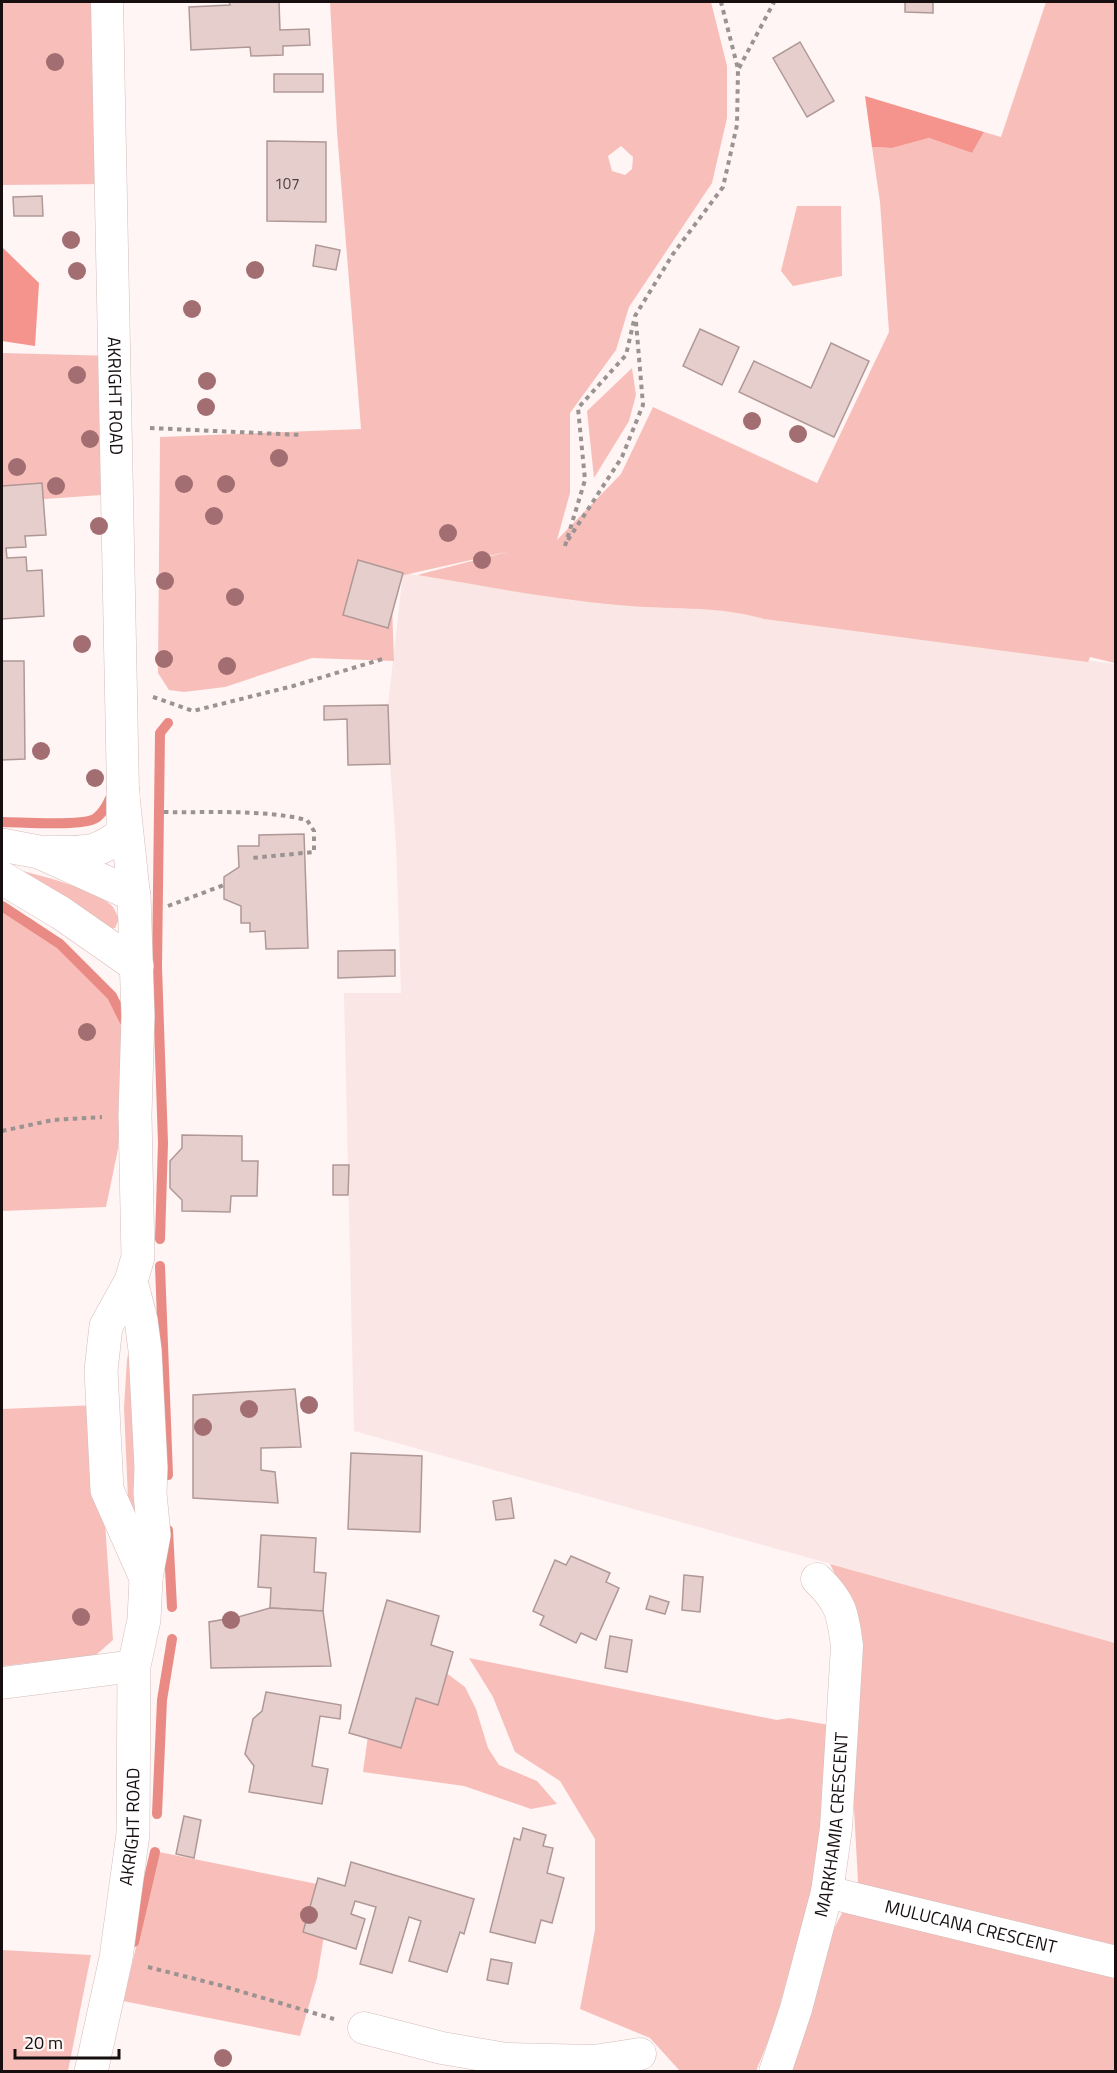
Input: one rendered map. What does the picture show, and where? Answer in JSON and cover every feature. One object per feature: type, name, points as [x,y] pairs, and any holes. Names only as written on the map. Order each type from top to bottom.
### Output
[{"type":"street","name":"AKRIGHT ROAD","points":[[107,2],[123,792],[134,895]]},
{"type":"street","points":[[2,845],[39,852],[90,852],[110,844],[123,832],[123,792]]},
{"type":"street","points":[[39,852],[134,895],[137,966],[135,1115],[138,1257],[131,1281],[106,1326],[101,1371],[107,1490],[146,1578]]},
{"type":"street","points":[[2,878],[61,913],[137,966]]},
{"type":"street","name":"AKRIGHT ROAD","points":[[91,2072],[116,1958],[133,1834],[134,1666],[144,1620],[146,1578],[154,1534],[150,1493],[148,1397],[141,1320],[131,1281]]},
{"type":"street","name":"MARKHAMIA CRESCENT","points":[[775,2072],[796,2009],[827,1892],[836,1828],[847,1646],[844,1619],[833,1594],[817,1579]]},
{"type":"street","points":[[2,1683],[134,1666]]},
{"type":"street","name":"MULUCANA CRESCENT","points":[[827,1892],[1116,1962]]},
{"type":"street","points":[[364,2028],[442,2048],[506,2059],[594,2061],[640,2054]]},
{"type":"path","points":[[635,316],[643,405],[622,457],[565,546],[585,480],[578,408],[626,355],[635,316],[673,254],[723,187],[737,125],[738,69],[721,2]]},
{"type":"path","points":[[738,69],[774,2]]},
{"type":"path","points":[[116,426],[302,435]]},
{"type":"path","points":[[121,686],[193,711],[294,686],[386,658]]},
{"type":"path","points":[[164,812],[252,813],[293,817],[307,820],[314,831],[314,852],[252,858]]},
{"type":"path","points":[[165,907],[224,885]]},
{"type":"path","points":[[2,1131],[53,1120],[135,1115]]},
{"type":"path","points":[[116,1958],[219,1985],[364,2028]]},
{"type":"shaded area","points":[[2,2],[112,2],[113,184],[2,185]]},
{"type":"shaded area","points":[[330,2],[711,2],[727,66],[727,118],[712,183],[629,307],[616,350],[570,413],[570,493],[557,540],[621,474],[653,407],[817,483],[889,332],[880,202],[872,147],[892,148],[929,138],[972,153],[984,132],[1001,137],[1046,2],[1115,2],[1115,663],[1090,657],[1088,662],[764,619],[728,612],[567,599],[417,575],[511,551],[391,578],[394,661],[312,658],[225,687],[184,692],[169,690],[158,673],[160,437],[361,429],[337,132]],"holes":[[[621,146],[633,157],[632,169],[625,175],[612,171],[608,156]]]},
{"type":"shaded area","points":[[865,96],[984,132],[972,153],[929,138],[892,148],[872,147]]},
{"type":"shaded area","points":[[797,206],[841,206],[842,276],[793,286],[781,271]]},
{"type":"shaded area","points":[[2,247],[39,283],[35,346],[2,341]]},
{"type":"shaded area","points":[[2,353],[115,356],[116,494],[2,502]]},
{"type":"shaded area","points":[[632,368],[636,395],[629,421],[594,478],[587,411]]},
{"type":"shaded area","points":[[403,573],[569,600],[746,613],[764,619],[1115,664],[1115,1643],[354,1431],[344,993],[401,993],[388,705]]},
{"type":"shaded area","points":[[14,869],[66,883],[104,900],[113,907],[119,919],[115,928],[103,931]]},
{"type":"shaded area","points":[[2,905],[33,920],[94,974],[118,1003],[124,1057],[118,1149],[106,1207],[2,1211]]},
{"type":"shaded area","points":[[133,1326],[145,1549],[128,1498],[124,1408],[127,1360]]},
{"type":"shaded area","points":[[97,1405],[113,1640],[96,1655],[2,1666],[2,1409]]},
{"type":"shaded area","points":[[830,1564],[1115,1643],[1115,2071],[776,2072],[823,1950],[858,1882],[852,1772],[857,1619]]},
{"type":"shaded area","points":[[469,1658],[777,1720],[789,1718],[829,1725],[820,1893],[786,1983],[774,2027],[756,2071],[680,2071],[650,2038],[580,2009],[595,1930],[595,1839],[560,1781],[515,1752],[493,1697]]},
{"type":"shaded area","points":[[445,1672],[465,1687],[476,1709],[488,1748],[499,1765],[537,1781],[557,1804],[531,1809],[464,1786],[363,1772],[373,1699]]},
{"type":"shaded area","points":[[159,1852],[332,1887],[317,1978],[300,2036],[123,2001]]},
{"type":"shaded area","points":[[2,1950],[91,1955],[68,2071],[2,2071]]},
{"type":"building","points":[[229,2],[279,2],[280,30],[309,29],[310,45],[283,46],[283,55],[251,56],[250,47],[191,50],[189,7],[230,5]]},
{"type":"building","points":[[905,2],[933,2],[933,13],[905,12]]},
{"type":"building","points":[[800,42],[834,101],[807,117],[773,58]]},
{"type":"building","points":[[274,74],[323,74],[323,92],[274,92]]},
{"type":"building","points":[[267,141],[326,142],[326,222],[267,221]]},
{"type":"building","points":[[42,196],[43,216],[14,216],[13,197]]},
{"type":"building","points":[[316,245],[340,250],[336,270],[313,266]]},
{"type":"building","points":[[700,329],[739,347],[722,385],[683,366]]},
{"type":"building","points":[[831,343],[869,361],[834,437],[739,392],[754,361],[811,388]]},
{"type":"building","points":[[42,483],[46,535],[25,536],[26,547],[6,548],[7,558],[26,557],[27,571],[42,570],[44,616],[2,619],[2,486]]},
{"type":"building","points":[[358,560],[403,573],[388,628],[343,615]]},
{"type":"building","points":[[2,661],[24,661],[25,759],[2,760]]},
{"type":"building","points":[[388,705],[390,764],[348,765],[347,719],[324,720],[324,706]]},
{"type":"building","points":[[304,834],[308,948],[266,949],[265,931],[250,932],[250,923],[241,923],[241,906],[224,899],[224,877],[239,867],[238,846],[259,846],[259,835]]},
{"type":"building","points":[[395,950],[395,976],[338,978],[338,951]]},
{"type":"building","points":[[182,1135],[242,1136],[242,1161],[258,1161],[257,1196],[231,1196],[230,1212],[182,1211],[182,1200],[170,1188],[170,1161],[182,1148]]},
{"type":"building","points":[[333,1165],[349,1165],[348,1195],[333,1195]]},
{"type":"building","points":[[295,1389],[301,1447],[261,1448],[261,1470],[275,1472],[278,1503],[193,1498],[193,1395]]},
{"type":"building","points":[[351,1453],[422,1456],[420,1532],[348,1529]]},
{"type":"building","points":[[511,1498],[514,1518],[496,1520],[493,1501]]},
{"type":"building","points":[[261,1535],[316,1538],[314,1572],[326,1573],[323,1611],[270,1608],[271,1588],[258,1587]]},
{"type":"building","points":[[571,1556],[610,1573],[606,1582],[619,1588],[596,1640],[581,1633],[576,1643],[540,1625],[544,1616],[533,1611],[555,1560],[566,1565]]},
{"type":"building","points":[[684,1575],[703,1577],[700,1612],[682,1610]]},
{"type":"building","points":[[650,1596],[669,1602],[665,1614],[646,1609]]},
{"type":"building","points":[[387,1600],[439,1616],[431,1645],[453,1652],[438,1705],[416,1698],[401,1748],[349,1733]]},
{"type":"building","points":[[270,1608],[323,1611],[331,1666],[211,1668],[209,1622]]},
{"type":"building","points":[[610,1636],[632,1640],[627,1672],[605,1668]]},
{"type":"building","points":[[266,1692],[341,1705],[340,1719],[320,1716],[312,1766],[328,1769],[322,1804],[249,1792],[254,1766],[245,1754],[253,1719],[262,1711]]},
{"type":"building","points":[[184,1816],[201,1820],[194,1858],[176,1854]]},
{"type":"building","points":[[523,1828],[546,1835],[543,1846],[553,1848],[547,1873],[564,1878],[552,1923],[541,1920],[535,1943],[490,1932],[514,1838],[520,1840]]},
{"type":"building","points":[[351,1862],[474,1899],[464,1934],[460,1932],[447,1972],[409,1961],[421,1921],[409,1917],[392,1973],[360,1964],[376,1907],[355,1901],[351,1914],[365,1919],[356,1949],[303,1932],[318,1878],[345,1886]]},
{"type":"building","points":[[491,1959],[512,1963],[508,1984],[487,1980]]},
{"type":"waterway","points":[[160,1239],[163,1143],[157,967],[160,733],[168,723]]},
{"type":"waterway","points":[[2,822],[89,821],[101,813],[112,794]]},
{"type":"waterway","points":[[2,906],[60,944],[112,996],[127,1026]]},
{"type":"waterway","points":[[160,1266],[168,1475]]},
{"type":"waterway","points":[[168,1530],[172,1607]]},
{"type":"waterway","points":[[157,1814],[162,1700],[172,1639]]},
{"type":"waterway","points":[[134,1942],[155,1852]]}]
